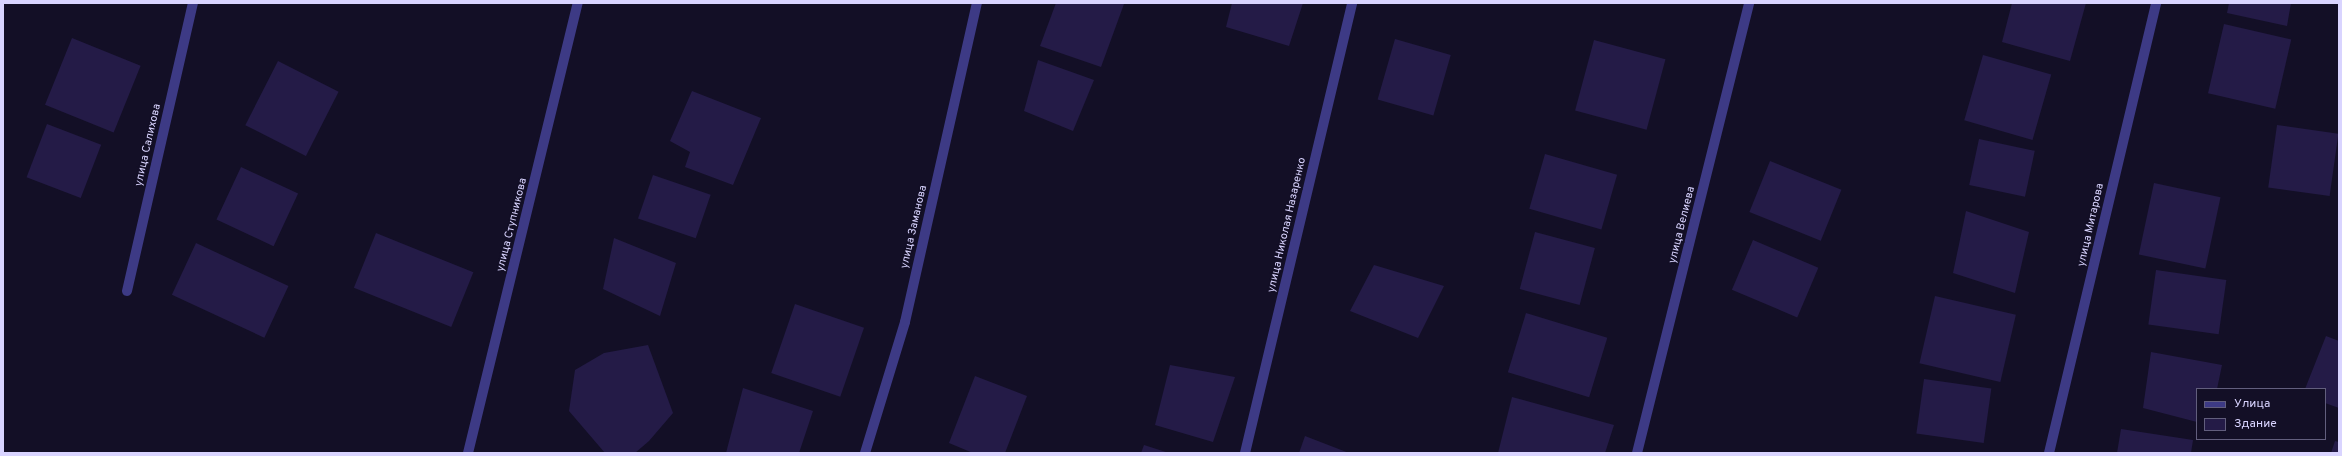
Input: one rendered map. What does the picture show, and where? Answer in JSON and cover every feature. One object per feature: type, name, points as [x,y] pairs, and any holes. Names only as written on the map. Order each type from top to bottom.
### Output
[{"type":"street","name":"улица Салихова","points":[[128,292],[192,3]]},
{"type":"street","name":"улица Ступникова","points":[[468,453],[578,3]]},
{"type":"street","name":"улица Заманова","points":[[865,453],[905,322],[977,3]]},
{"type":"street","name":"улица Николая Назаренко","points":[[1245,453],[1352,3]]},
{"type":"street","name":"улица Велиева","points":[[1637,453],[1749,3]]},
{"type":"street","name":"улица Митарова","points":[[2049,453],[2156,3]]},
{"type":"building","points":[[1056,3],[1124,4],[1101,67],[1040,46]]},
{"type":"building","points":[[1232,3],[1303,3],[1289,46],[1226,27]]},
{"type":"building","points":[[2012,3],[2086,3],[2070,61],[2002,42]]},
{"type":"building","points":[[2229,3],[2291,3],[2287,26],[2227,13]]},
{"type":"building","points":[[2224,24],[2291,40],[2275,109],[2208,93]]},
{"type":"building","points":[[72,38],[141,66],[114,132],[45,105]]},
{"type":"building","points":[[1395,39],[1451,55],[1433,116],[1378,100]]},
{"type":"building","points":[[1594,40],[1665,59],[1647,130],[1575,111]]},
{"type":"building","points":[[1983,55],[2051,75],[2033,140],[1964,120]]},
{"type":"building","points":[[1038,60],[1094,80],[1073,131],[1024,111]]},
{"type":"building","points":[[278,61],[339,92],[306,156],[245,125]]},
{"type":"building","points":[[692,91],[761,118],[733,185],[685,167],[690,152],[670,141]]},
{"type":"building","points":[[47,124],[101,145],[81,198],[27,177]]},
{"type":"building","points":[[2277,125],[2338,134],[2330,196],[2268,187]]},
{"type":"building","points":[[1979,139],[2035,151],[2025,197],[1969,185]]},
{"type":"building","points":[[1545,154],[1617,175],[1601,229],[1529,209]]},
{"type":"building","points":[[1770,161],[1841,190],[1821,241],[1749,212]]},
{"type":"building","points":[[241,167],[298,194],[274,246],[216,220]]},
{"type":"building","points":[[653,175],[711,195],[696,238],[638,218]]},
{"type":"building","points":[[2154,183],[2221,197],[2205,269],[2139,254]]},
{"type":"building","points":[[1966,211],[2029,232],[2015,293],[1953,273]]},
{"type":"building","points":[[1535,232],[1595,248],[1580,305],[1520,289]]},
{"type":"building","points":[[376,233],[473,272],[451,327],[354,288]]},
{"type":"building","points":[[614,238],[676,263],[660,316],[603,289]]},
{"type":"building","points":[[1753,240],[1818,268],[1797,317],[1732,290]]},
{"type":"building","points":[[196,243],[288,286],[264,338],[172,295]]},
{"type":"building","points":[[1374,265],[1444,286],[1418,338],[1350,311]]},
{"type":"building","points":[[2156,270],[2226,280],[2219,334],[2148,324]]},
{"type":"building","points":[[1935,296],[2016,315],[2000,382],[1919,363]]},
{"type":"building","points":[[795,304],[864,328],[840,397],[771,373]]},
{"type":"building","points":[[1526,313],[1607,338],[1589,397],[1508,372]]},
{"type":"building","points":[[2326,336],[2339,341],[2339,408],[2326,403],[2326,388],[2305,388]]},
{"type":"building","points":[[648,345],[673,413],[649,441],[635,453],[605,453],[569,411],[575,370],[604,353]]},
{"type":"building","points":[[2151,352],[2222,365],[2217,388],[2196,388],[2196,422],[2143,408]]},
{"type":"building","points":[[1170,365],[1235,377],[1213,442],[1155,425]]},
{"type":"building","points":[[975,376],[1027,396],[1005,453],[973,453],[949,443]]},
{"type":"building","points":[[1924,379],[1991,388],[1984,443],[1916,433]]},
{"type":"building","points":[[743,388],[813,411],[799,453],[726,453]]},
{"type":"building","points":[[1512,397],[1614,425],[1605,453],[1498,453]]},
{"type":"building","points":[[2121,429],[2193,440],[2191,453],[2117,453]]},
{"type":"building","points":[[1305,436],[1349,453],[1299,453]]},
{"type":"building","points":[[2335,441],[2339,442],[2339,453],[2331,453]]},
{"type":"building","points":[[1144,445],[1169,453],[1141,453]]}]
